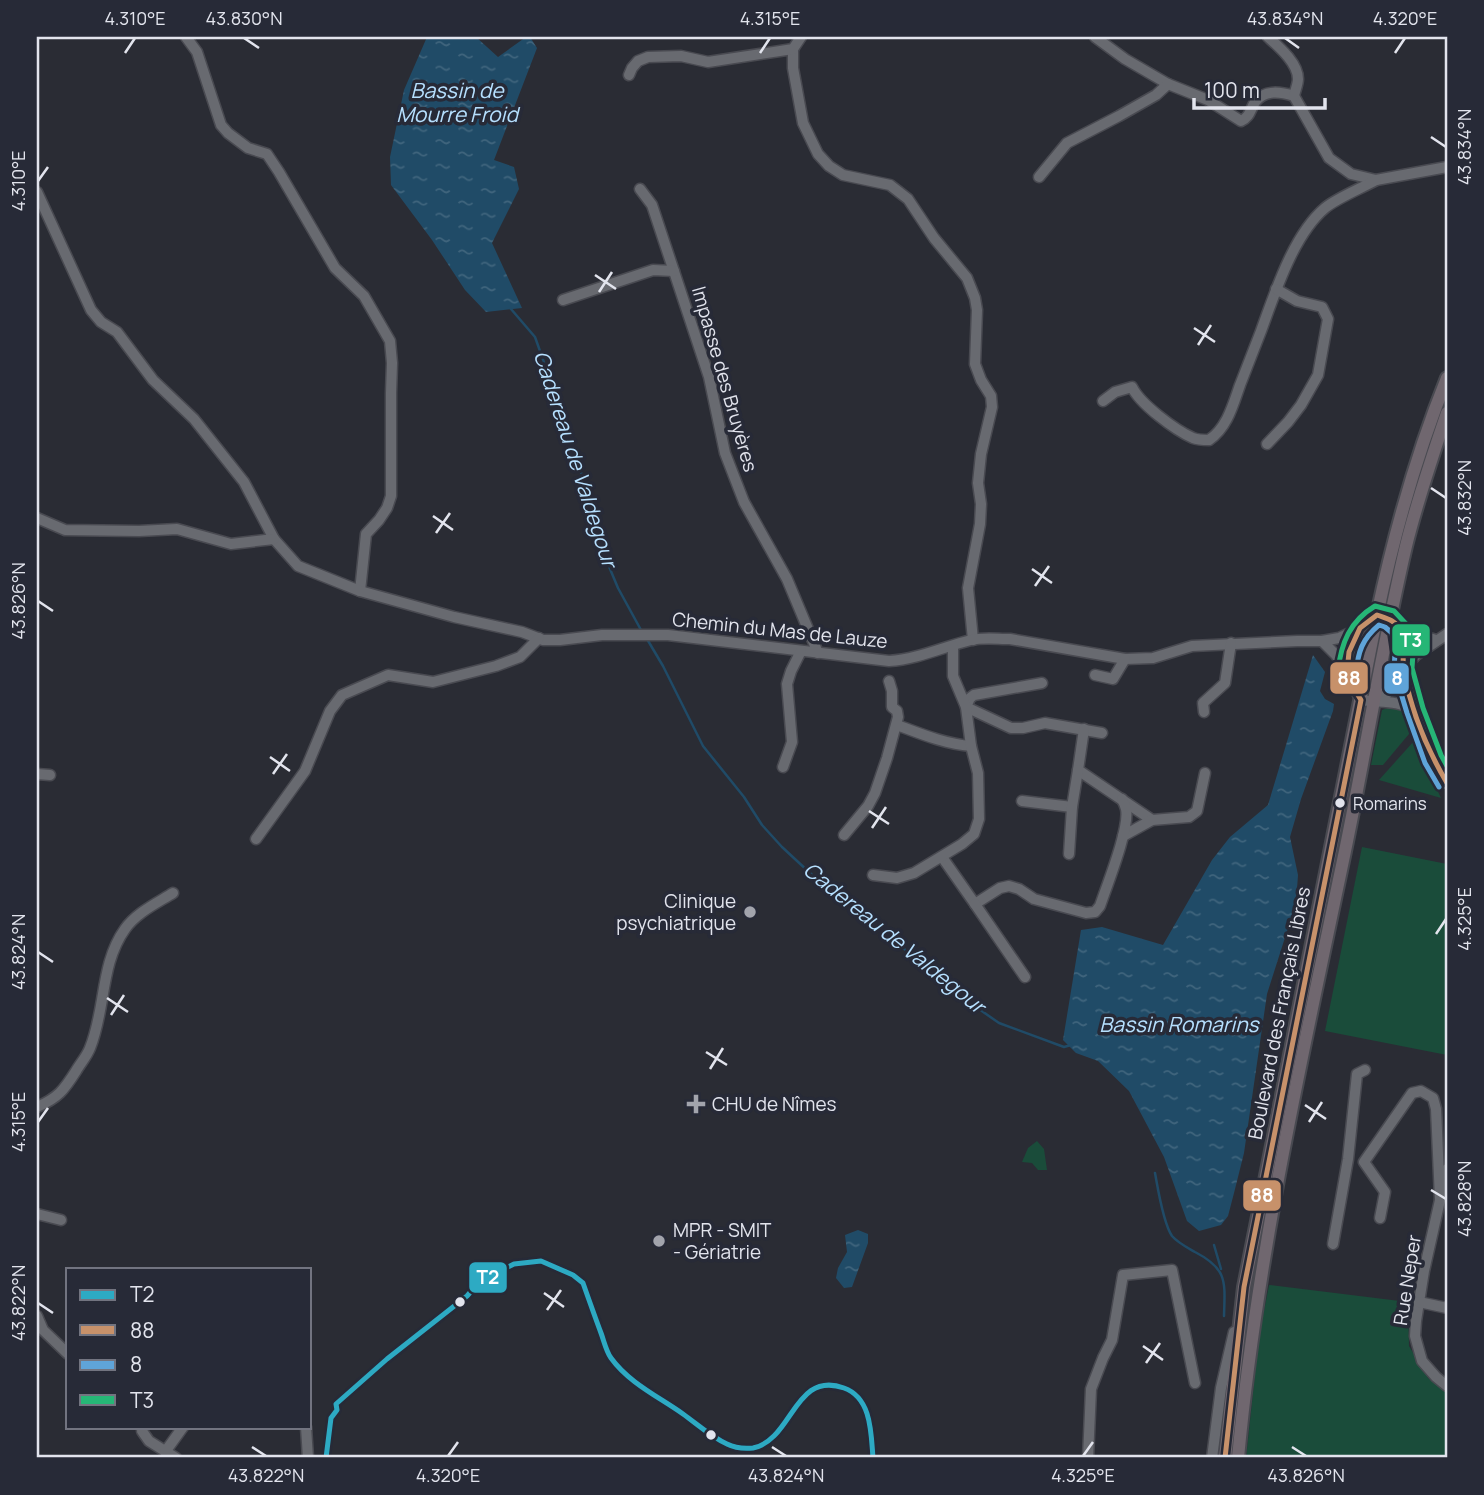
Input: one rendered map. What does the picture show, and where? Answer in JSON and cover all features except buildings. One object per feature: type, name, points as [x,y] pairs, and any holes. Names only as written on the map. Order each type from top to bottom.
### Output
[{"type":"main road","name":"Boulevard des Français Libres","points":[[1225,1458],[1244,1287],[1377,615],[1409,486],[1447,378]]},
{"type":"main road","name":"Boulevard des Français Libres","points":[[1238,1458],[1256,1308],[1276,1192],[1377,701],[1390,619],[1420,492],[1447,413]]},
{"type":"street","points":[[186,37],[197,52],[221,125],[248,148],[267,154],[335,268],[365,296],[390,341],[391,496],[387,508],[366,534],[360,592]]},
{"type":"street","points":[[802,37],[793,50],[793,68],[803,123],[818,154],[829,166],[843,175],[890,185],[908,199],[934,238],[968,278],[975,298],[975,364],[991,396],[992,407],[981,454],[978,483],[980,524],[968,588],[973,640]]},
{"type":"street","points":[[1095,37],[1125,59],[1168,84],[1208,100],[1241,121],[1247,118],[1256,100],[1267,94],[1279,91],[1294,96],[1329,158],[1351,174],[1376,180]]},
{"type":"street","points":[[1268,37],[1295,68],[1298,80],[1294,96]]},
{"type":"street","points":[[629,75],[638,61],[648,57],[681,56],[708,62],[793,50]]},
{"type":"street","points":[[1039,177],[1067,143],[1156,95],[1168,84]]},
{"type":"street","points":[[1103,401],[1115,392],[1132,387],[1136,395],[1157,414],[1193,438],[1209,440],[1219,433],[1225,424],[1276,289],[1303,236],[1326,207],[1376,180],[1447,167]]},
{"type":"street","name":"Impasse des Bruyères","points":[[640,188],[652,205],[709,377],[725,453],[744,502],[787,579],[818,653]]},
{"type":"street","name":"Chemin du Mas de Lauze","points":[[37,192],[91,310],[100,322],[117,332],[153,380],[194,419],[244,482],[274,539],[298,566],[360,592],[522,632],[536,641],[602,635],[667,635],[889,661],[907,660],[973,640],[1010,639],[1125,659],[1153,658],[1192,646],[1339,638],[1360,628],[1377,615]]},
{"type":"street","points":[[563,300],[653,270],[674,271]]},
{"type":"street","points":[[1267,444],[1289,422],[1318,375],[1328,319],[1322,307],[1297,301],[1276,289]]},
{"type":"street","points":[[37,518],[65,530],[177,529],[231,544],[274,539]]},
{"type":"street","points":[[1377,615],[1390,619],[1400,629],[1436,640]]},
{"type":"street","points":[[1347,672],[1349,652],[1360,628]]},
{"type":"street","points":[[1400,629],[1404,653],[1403,669],[1415,710],[1433,760],[1447,783]]},
{"type":"street","points":[[1377,701],[1392,688],[1403,669],[1416,655],[1447,634]]},
{"type":"street","points":[[256,839],[305,771],[330,711],[342,695],[388,675],[433,682],[496,666],[520,657],[536,641]]},
{"type":"street","points":[[1322,641],[1336,655],[1361,699],[1402,703],[1415,710]]},
{"type":"street","points":[[1204,712],[1203,703],[1225,683],[1231,643]]},
{"type":"street","points":[[873,875],[897,878],[914,873],[962,845],[974,834],[979,819],[978,773],[966,708],[953,676],[953,646]]},
{"type":"street","points":[[783,767],[792,742],[787,684],[801,652]]},
{"type":"street","points":[[1095,675],[1113,679],[1125,659]]},
{"type":"street","points":[[844,835],[875,793],[897,724],[898,717],[892,707],[889,681]]},
{"type":"street","points":[[966,708],[974,695],[1042,683]]},
{"type":"street","points":[[966,708],[1011,728],[1045,723],[1102,733]]},
{"type":"street","points":[[897,724],[941,741],[971,746]]},
{"type":"street","points":[[1069,854],[1072,807],[1083,729]]},
{"type":"street","points":[[1078,770],[1152,820]]},
{"type":"street","points":[[37,774],[50,775]]},
{"type":"street","points":[[1123,835],[1152,820],[1193,815],[1197,811],[1205,774]]},
{"type":"street","points":[[975,904],[1000,888],[1009,887],[1034,899],[1086,914],[1095,912],[1100,906],[1123,835],[1127,813],[1122,799]]},
{"type":"street","points":[[1022,801],[1072,807]]},
{"type":"street","points":[[942,857],[1025,977]]},
{"type":"street","points":[[37,1107],[58,1095],[90,1049],[104,980],[113,949],[125,928],[153,905],[173,894]]},
{"type":"street","points":[[1333,1244],[1348,1159],[1357,1074],[1365,1070]]},
{"type":"street","points":[[1364,1162],[1412,1093],[1421,1091],[1433,1098],[1436,1109],[1440,1199]]},
{"type":"street","points":[[1348,1159],[1364,1162],[1385,1192],[1380,1218]]},
{"type":"street","name":"Rue Neper","points":[[1447,1170],[1419,1302],[1415,1336],[1422,1361],[1447,1386]]},
{"type":"street","points":[[37,1214],[61,1220]]},
{"type":"street","points":[[1088,1458],[1091,1389],[1102,1358],[1112,1340],[1123,1275],[1172,1270],[1195,1383]]},
{"type":"street","points":[[1212,1458],[1221,1388],[1244,1287]]},
{"type":"street","points":[[1419,1302],[1447,1308]]},
{"type":"street","points":[[37,1316],[43,1330],[66,1352]]},
{"type":"street","points":[[165,1452],[182,1428]]},
{"type":"street","points":[[306,1428],[308,1458]]},
{"type":"street","points":[[142,1432],[149,1441],[176,1458]]},
{"type":"green space","points":[[1393,706],[1410,716],[1414,728],[1383,765],[1371,765],[1382,710]]},
{"type":"green space","points":[[1414,741],[1441,798],[1379,780]]},
{"type":"green space","points":[[1362,847],[1447,864],[1447,1055],[1325,1031]]},
{"type":"green space","points":[[1037,1141],[1044,1149],[1047,1170],[1038,1170],[1032,1163],[1022,1162],[1028,1148]]},
{"type":"green space","points":[[1269,1285],[1408,1302],[1409,1346],[1428,1378],[1447,1393],[1447,1458],[1246,1458],[1259,1337]]},
{"type":"water","name":"Bassin de Mourre Froid","points":[[427,37],[476,37],[498,57],[526,37],[530,37],[537,48],[494,160],[514,167],[519,189],[492,243],[522,308],[486,312],[465,290],[391,185],[390,157],[404,90]]},
{"type":"water","name":"Bassin Romarins","points":[[1313,655],[1325,672],[1320,691],[1325,699],[1334,704],[1290,837],[1298,875],[1296,903],[1267,994],[1244,1153],[1228,1216],[1221,1225],[1199,1231],[1187,1221],[1164,1157],[1129,1091],[1098,1061],[1076,1053],[1063,1040],[1081,930],[1102,927],[1163,945],[1212,860],[1230,837],[1268,805]]},
{"type":"water","points":[[858,1230],[868,1234],[868,1243],[852,1287],[844,1288],[836,1278],[847,1252],[845,1235]]},
{"type":"waterway","name":"Cadereau de Valdegour","points":[[511,309],[535,337],[579,465],[605,557],[641,630]]},
{"type":"waterway","name":"Cadereau de Valdegour","points":[[647,639],[703,746],[744,797],[762,825],[782,847],[824,886],[966,1000],[999,1023],[1064,1047],[1071,1045]]},
{"type":"waterway","name":"Cadereau de Valdegour","points":[[1155,1173],[1163,1215],[1172,1236],[1206,1258],[1219,1271],[1224,1285],[1224,1316]]},
{"type":"waterway","name":"Cadereau de Valdegour","points":[[1214,1245],[1221,1269]]},
{"type":"transit line","name":"T3","points":[[1338,671],[1344,642],[1359,619],[1375,606],[1394,611],[1408,626],[1413,653],[1412,668],[1423,708],[1447,766]]},
{"type":"transit line","name":"88","points":[[1225,1458],[1244,1287],[1361,700],[1347,672],[1349,652],[1360,628],[1377,615],[1395,623],[1400,629],[1404,644],[1403,667],[1415,715],[1447,783]]},
{"type":"transit line","name":"8","points":[[1356,673],[1365,641],[1379,625],[1385,627],[1392,633],[1394,670],[1407,713],[1425,763],[1439,787]]},
{"type":"transit line","name":"T2","points":[[326,1458],[331,1418],[337,1410],[336,1404],[490,1276],[514,1264],[541,1261],[573,1275],[583,1283],[608,1352],[618,1367],[715,1438],[743,1448],[753,1448],[766,1442],[777,1433],[804,1397],[814,1389],[827,1385],[844,1388],[860,1400],[868,1418],[873,1458]]},
{"type":"place","name":"Romarins","points":[[1340,803]]},
{"type":"place","name":"Clinique psychiatrique","points":[[750,912]]},
{"type":"place","name":"CHU de Nîmes","points":[[696,1104]]},
{"type":"place","name":"MPR - SMIT - Gériatrie","points":[[659,1241]]}]
